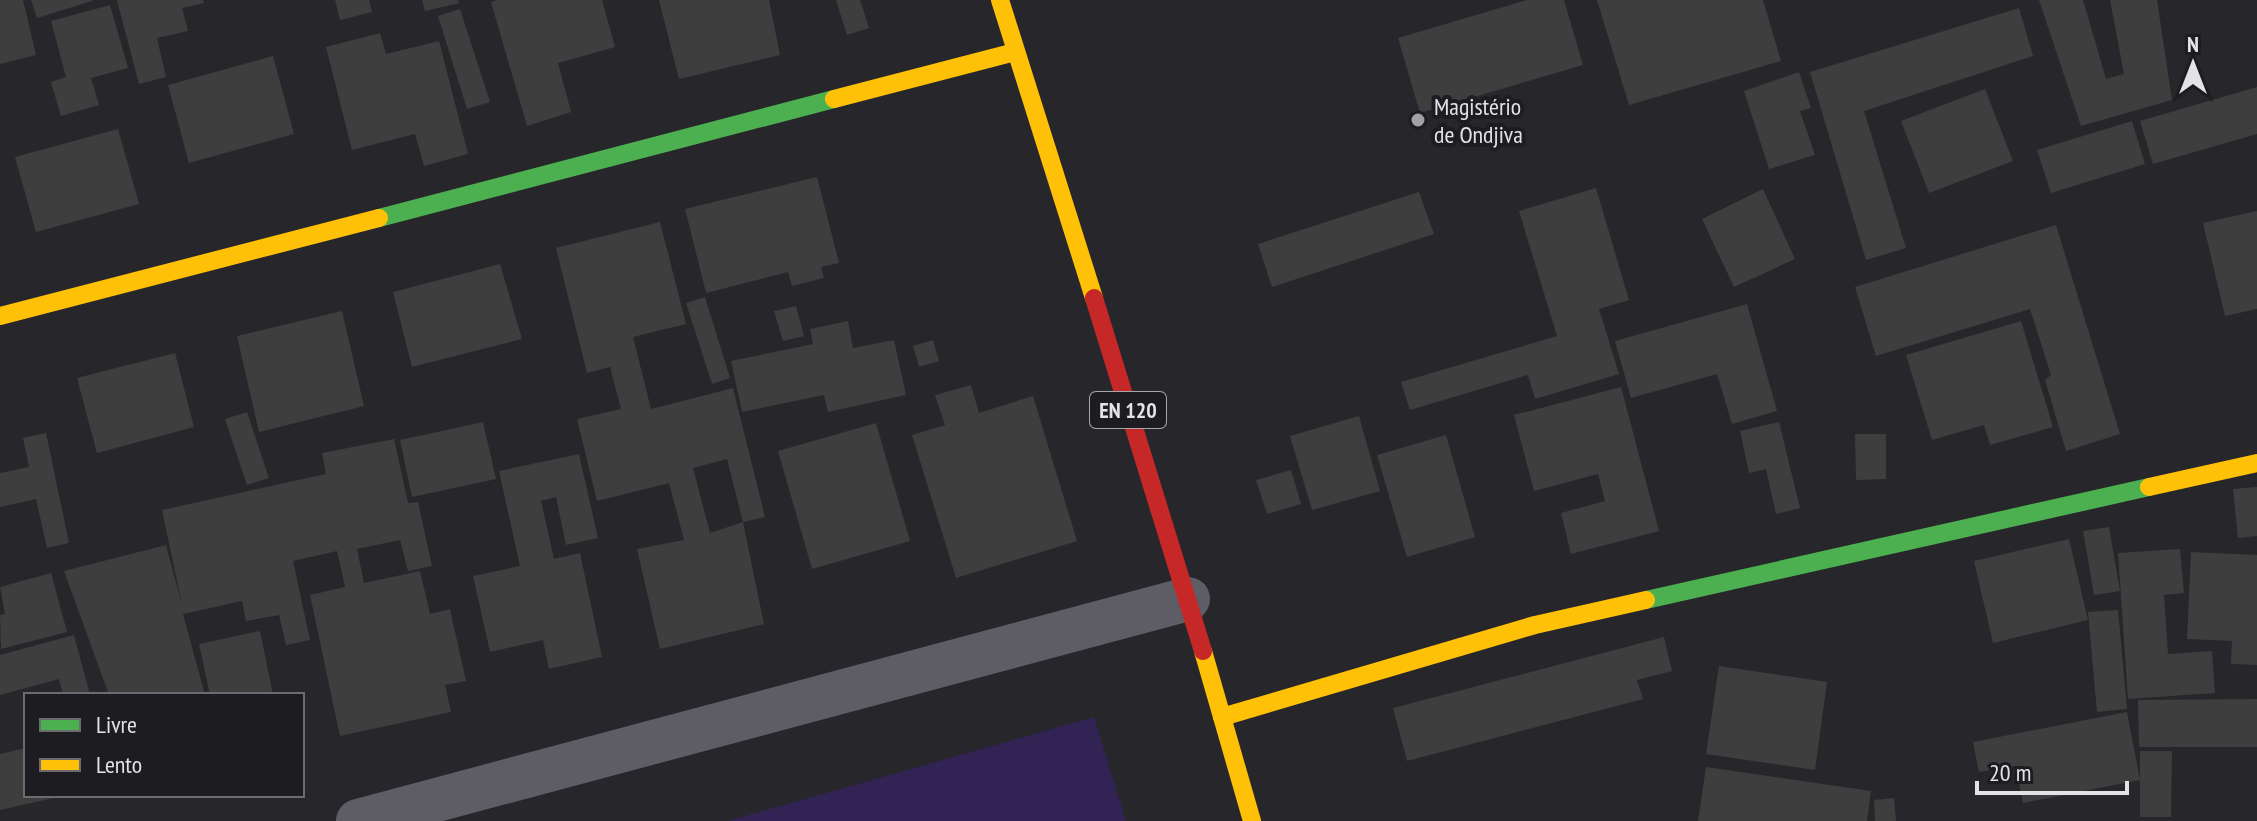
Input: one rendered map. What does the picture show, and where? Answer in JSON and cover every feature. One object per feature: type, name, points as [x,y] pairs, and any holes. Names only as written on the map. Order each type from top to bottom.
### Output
[{"type":"street","name":"EN 120","points":[[1000,0],[1188,599],[1252,821]]},
{"type":"street","points":[[0,316],[1015,52]]},
{"type":"street","points":[[1222,717],[1535,625],[2257,463]]},
{"type":"street","points":[[358,821],[1188,599]]},
{"type":"shaded area","points":[[1094,717],[1126,821],[728,821]]},
{"type":"building","points":[[0,0],[23,0],[36,55],[0,64]]},
{"type":"building","points":[[31,0],[92,0],[92,1],[37,18]]},
{"type":"building","points":[[117,0],[203,0],[204,3],[182,8],[188,31],[157,38],[166,77],[139,84]]},
{"type":"building","points":[[335,0],[369,0],[372,12],[340,20]]},
{"type":"building","points":[[422,0],[458,0],[459,3],[425,11]]},
{"type":"building","points":[[602,0],[615,47],[558,63],[571,112],[527,126],[491,2]]},
{"type":"building","points":[[659,0],[769,0],[780,55],[679,79]]},
{"type":"building","points":[[836,0],[860,0],[869,28],[847,35]]},
{"type":"building","points":[[1527,0],[1564,0],[1583,65],[1420,113],[1398,38]]},
{"type":"building","points":[[1597,0],[1763,0],[1781,61],[1629,105]]},
{"type":"building","points":[[2039,0],[2083,0],[2106,79],[2124,74],[2110,0],[2157,0],[2172,100],[2081,126]]},
{"type":"building","points":[[110,5],[128,68],[91,78],[99,105],[61,116],[51,82],[66,77],[51,21]]},
{"type":"building","points":[[2019,8],[2033,56],[1864,111],[1906,248],[1866,260],[1810,72]]},
{"type":"building","points":[[460,9],[490,102],[467,109],[438,16]]},
{"type":"building","points":[[380,33],[386,54],[439,41],[468,154],[424,166],[415,134],[352,150],[326,47]]},
{"type":"building","points":[[273,56],[294,134],[189,163],[168,85]]},
{"type":"building","points":[[1799,72],[1811,108],[1800,111],[1815,155],[1769,169],[1744,91]]},
{"type":"building","points":[[2257,87],[2257,134],[2153,164],[2140,121]]},
{"type":"building","points":[[1985,89],[2013,161],[1929,193],[1901,121]]},
{"type":"building","points":[[2132,121],[2145,164],[2051,193],[2037,150]]},
{"type":"building","points":[[118,129],[139,204],[36,232],[15,157]]},
{"type":"building","points":[[817,177],[839,263],[821,267],[824,278],[792,286],[788,272],[706,293],[685,209]]},
{"type":"building","points":[[1596,188],[1629,300],[1599,309],[1619,374],[1535,399],[1528,375],[1410,410],[1401,382],[1557,336],[1519,211]]},
{"type":"building","points":[[1763,189],[1795,259],[1734,287],[1702,219]]},
{"type":"building","points":[[1419,192],[1434,234],[1272,287],[1258,244]]},
{"type":"building","points":[[2257,211],[2257,309],[2225,316],[2203,223]]},
{"type":"building","points":[[660,222],[686,324],[633,337],[651,409],[733,388],[765,517],[743,522],[764,624],[660,649],[637,549],[684,540],[669,483],[597,501],[577,419],[621,409],[610,367],[587,373],[556,248]],"holes":[[[727,459],[743,522],[710,533],[693,468]]]},
{"type":"building","points":[[2056,225],[2120,434],[2066,451],[2045,380],[2051,375],[2030,309],[1876,356],[1855,287]]},
{"type":"building","points":[[500,264],[522,339],[412,367],[393,292]]},
{"type":"building","points":[[705,297],[730,378],[712,384],[686,303]]},
{"type":"building","points":[[1747,304],[1777,411],[1732,424],[1717,374],[1631,398],[1615,341]]},
{"type":"building","points":[[796,306],[804,336],[783,341],[774,311]]},
{"type":"building","points":[[342,311],[364,406],[259,432],[237,336]]},
{"type":"building","points":[[848,321],[853,348],[894,340],[906,395],[828,412],[824,395],[742,412],[731,361],[813,344],[810,329]]},
{"type":"building","points":[[2021,321],[2053,427],[1990,445],[1984,425],[1932,440],[1906,355]]},
{"type":"building","points":[[933,340],[939,361],[919,367],[913,346]]},
{"type":"building","points":[[175,353],[194,427],[97,453],[77,378]]},
{"type":"building","points":[[971,385],[979,413],[1033,396],[1077,541],[956,578],[912,435],[945,425],[935,395]]},
{"type":"building","points":[[1621,387],[1659,531],[1571,554],[1561,513],[1605,501],[1598,474],[1534,491],[1514,415]]},
{"type":"building","points":[[247,412],[269,478],[247,485],[225,419]]},
{"type":"building","points":[[1359,416],[1380,491],[1312,510],[1290,436]]},
{"type":"building","points":[[483,422],[496,479],[412,497],[400,440]]},
{"type":"building","points":[[1779,422],[1800,508],[1776,514],[1766,469],[1749,473],[1740,431]]},
{"type":"building","points":[[876,423],[910,541],[812,569],[778,451]]},
{"type":"building","points":[[46,433],[69,543],[47,548],[36,499],[0,507],[0,473],[29,467],[23,438]]},
{"type":"building","points":[[1855,434],[1886,434],[1886,479],[1856,480]]},
{"type":"building","points":[[1446,435],[1475,537],[1407,557],[1377,455]]},
{"type":"building","points":[[394,439],[408,503],[418,502],[432,566],[408,571],[400,540],[357,549],[364,583],[420,571],[430,614],[450,609],[466,681],[445,685],[451,712],[340,736],[310,595],[345,587],[337,551],[293,561],[310,640],[286,645],[279,615],[246,621],[242,601],[183,614],[204,693],[108,693],[64,571],[166,545],[182,605],[162,510],[326,474],[322,453]]},
{"type":"building","points":[[579,454],[598,538],[566,545],[556,497],[541,501],[554,559],[580,553],[602,657],[549,669],[543,640],[490,652],[473,576],[520,566],[499,471]]},
{"type":"building","points":[[1291,470],[1301,504],[1267,514],[1256,480]]},
{"type":"building","points":[[2257,487],[2257,536],[2238,538],[2233,489]]},
{"type":"building","points":[[2109,527],[2120,591],[2094,595],[2083,531]]},
{"type":"building","points":[[2069,539],[2088,620],[1993,643],[1974,561]]},
{"type":"building","points":[[2180,549],[2184,593],[2164,595],[2168,654],[2212,651],[2215,693],[2128,699],[2118,553]]},
{"type":"building","points":[[2191,552],[2257,555],[2257,665],[2231,664],[2232,641],[2187,639]]},
{"type":"building","points":[[51,573],[67,632],[1,649],[0,615],[5,614],[0,587]]},
{"type":"building","points":[[2118,610],[2127,709],[2097,712],[2088,612]]},
{"type":"building","points":[[260,631],[273,693],[210,693],[199,644]]},
{"type":"building","points":[[74,635],[89,693],[62,693],[59,679],[0,695],[0,655]]},
{"type":"building","points":[[1664,637],[1672,671],[1637,680],[1643,699],[1407,761],[1393,708]]},
{"type":"building","points":[[1719,666],[1827,682],[1815,770],[1706,754]]},
{"type":"building","points":[[2257,699],[2257,747],[2139,747],[2138,700]]},
{"type":"building","points":[[2127,712],[2140,780],[2023,803],[2016,766],[1979,772],[1973,742]]},
{"type":"building","points":[[24,748],[24,797],[58,797],[0,810],[0,754]]},
{"type":"building","points":[[2140,751],[2172,751],[2171,817],[2140,817]]},
{"type":"building","points":[[1706,767],[1871,791],[1867,821],[1698,821]]},
{"type":"building","points":[[1894,798],[1896,821],[1875,821],[1874,800]]},
{"type":"traffic: fast","points":[[379,218],[834,99]]},
{"type":"traffic: fast","points":[[1646,600],[2149,487]]},
{"type":"traffic: slow","points":[[1000,0],[1094,298]]},
{"type":"traffic: slow","points":[[834,99],[1015,52]]},
{"type":"traffic: slow","points":[[0,316],[379,218]]},
{"type":"traffic: slow","points":[[2149,487],[2257,463]]},
{"type":"traffic: slow","points":[[1222,717],[1535,625],[1646,600]]},
{"type":"traffic: slow","points":[[1203,651],[1252,821]]},
{"type":"traffic: jam","points":[[1094,298],[1203,651]]},
{"type":"place","name":"Magistério de Ondjiva","points":[[1418,120]]}]
